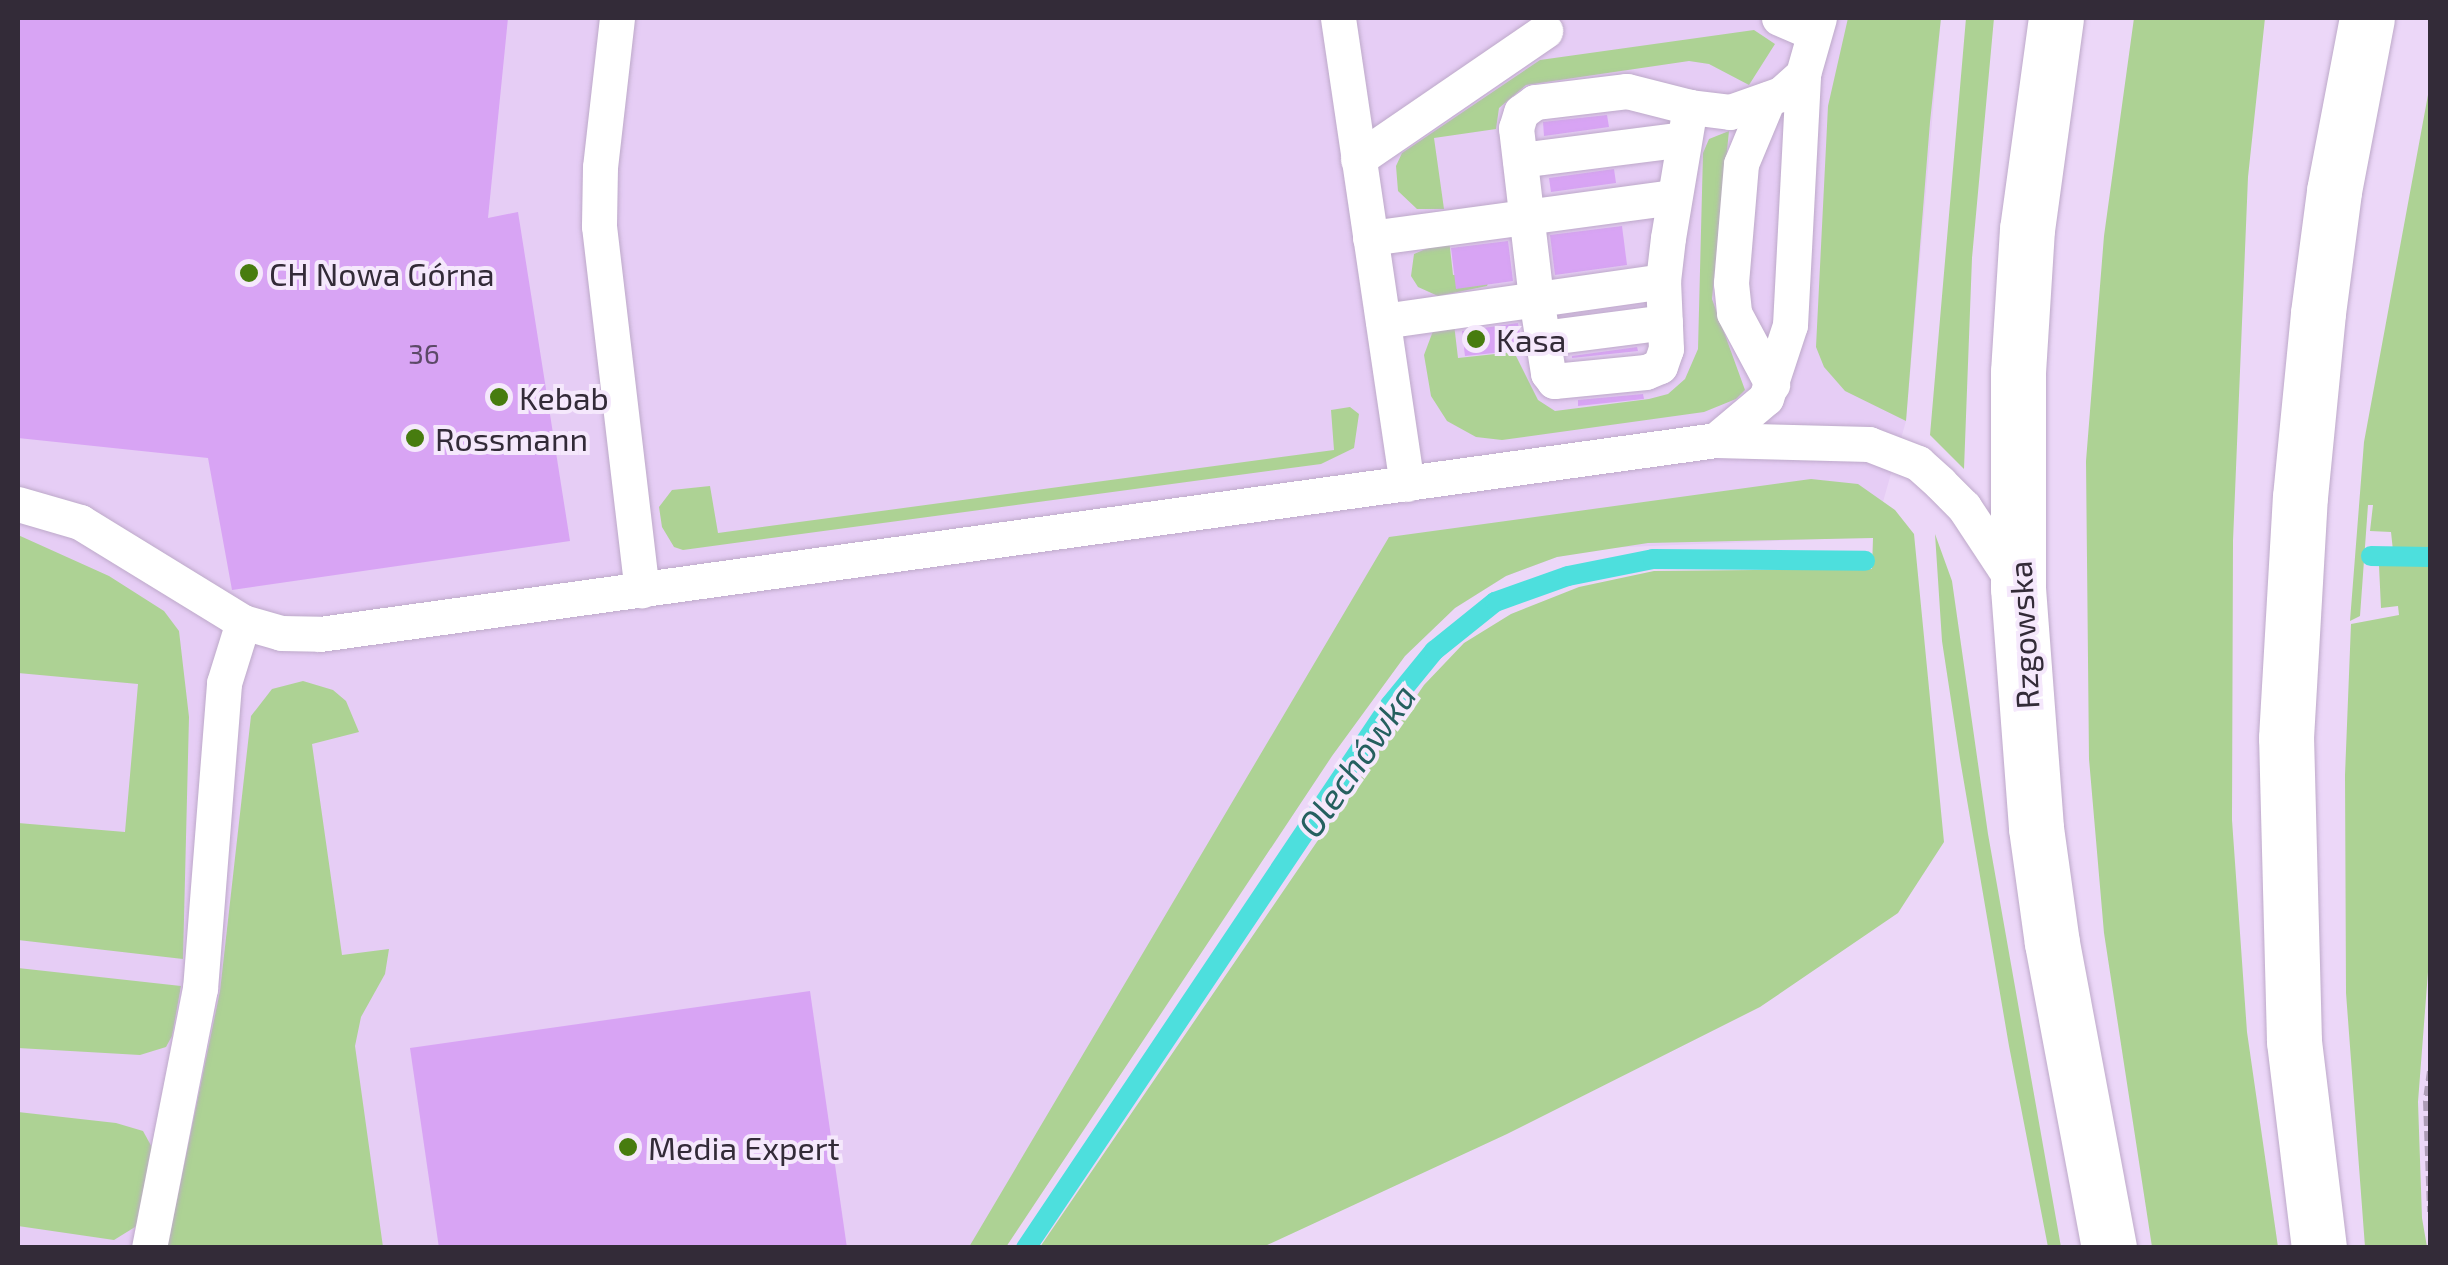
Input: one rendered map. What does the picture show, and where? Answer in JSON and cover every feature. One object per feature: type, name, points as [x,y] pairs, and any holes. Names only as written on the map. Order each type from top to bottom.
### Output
[{"type":"main road","name":"Rzgowska","points":[[2056,18],[2026,247],[2018,372],[2018,588],[2036,828],[2052,943],[2109,1248]]},
{"type":"main road","points":[[2319,1248],[2294,1041],[2286,738],[2300,497],[2318,312],[2334,192],[2367,18]]},
{"type":"lane","points":[[617,18],[600,168],[599,226],[642,590]]},
{"type":"lane","points":[[1338,18],[1406,484]]},
{"type":"lane","points":[[1716,440],[1766,398],[1790,325],[1803,74],[1815,25],[1780,18]]},
{"type":"lane","points":[[1358,159],[1545,31]]},
{"type":"lane","points":[[1520,160],[1730,112],[1768,99],[1803,74]]},
{"type":"lane","points":[[1627,91],[1687,123],[1663,281],[1664,358],[1655,370],[1560,383],[1548,373],[1542,338],[1517,120],[1527,105],[1535,102],[1627,91]]},
{"type":"lane","points":[[1768,99],[1741,164],[1731,283],[1734,313],[1772,384]]},
{"type":"lane","points":[[1370,238],[1674,198]]},
{"type":"lane","points":[[1383,321],[1663,281]]},
{"type":"lane","points":[[1542,338],[1665,322]]},
{"type":"lane","points":[[18,504],[80,522],[243,622],[281,634],[320,634],[1716,440],[1869,444],[1918,463],[1964,507],[2018,588]]},
{"type":"lane","points":[[149,1248],[200,988],[224,683],[243,622]]},
{"type":"path","points":[[2430,1071],[2426,1138],[2430,1212]]},
{"type":"shaded area","points":[[18,18],[1941,18],[1906,421],[1873,537],[1602,548],[1557,557],[1506,576],[1455,608],[1405,656],[1332,756],[1006,1247],[18,1247]]},
{"type":"green space","points":[[1848,18],[1941,18],[1906,421],[1845,391],[1824,367],[1816,347],[1828,106]]},
{"type":"green space","points":[[1966,18],[1994,18],[1972,258],[1964,469],[1930,435]]},
{"type":"green space","points":[[2134,18],[2265,18],[2248,177],[2233,541],[2232,820],[2247,1032],[2278,1247],[2152,1247],[2104,933],[2089,759],[2086,461],[2104,236]]},
{"type":"green space","points":[[1754,30],[1775,44],[1749,85],[1709,64],[1689,61],[1526,85],[1499,108],[1496,129],[1434,138],[1444,209],[1417,209],[1398,191],[1396,166],[1402,153],[1540,60]]},
{"type":"green space","points":[[2430,84],[2430,946],[2418,1102],[2422,1218],[2427,1247],[2365,1247],[2346,993],[2345,775],[2351,624],[2399,615],[2398,606],[2381,608],[2379,566],[2394,560],[2391,532],[2370,531],[2373,505],[2368,505],[2360,616],[2350,621],[2364,442]]},
{"type":"green space","points":[[1729,131],[1712,299],[1745,390],[1736,399],[1704,412],[1502,440],[1476,437],[1447,421],[1431,396],[1424,355],[1433,331],[1454,324],[1458,358],[1514,352],[1538,400],[1555,411],[1649,399],[1668,394],[1685,379],[1698,349],[1703,153],[1709,139]]},
{"type":"green space","points":[[1449,239],[1453,275],[1493,271],[1487,286],[1438,296],[1418,287],[1411,276],[1414,254]]},
{"type":"green space","points":[[1350,407],[1359,414],[1354,448],[1321,464],[683,550],[674,547],[662,527],[659,507],[672,490],[710,486],[718,533],[1334,450],[1331,410]]},
{"type":"green space","points":[[1811,479],[1858,484],[1895,510],[1914,534],[1944,842],[1898,913],[1760,1007],[1507,1134],[1263,1247],[1040,1247],[1424,685],[1464,643],[1511,614],[1579,587],[1654,571],[1872,569],[1873,538],[1648,543],[1557,557],[1506,576],[1455,608],[1405,656],[1332,756],[1006,1247],[969,1247],[1389,537]]},
{"type":"green space","points":[[1935,534],[1952,581],[1988,834],[2061,1247],[2048,1247],[2009,1046],[1942,641]]},
{"type":"green space","points":[[18,535],[109,576],[164,611],[179,631],[189,717],[183,959],[18,940],[18,823],[125,832],[138,684],[18,673]]},
{"type":"green space","points":[[303,681],[333,690],[346,701],[359,732],[312,744],[342,955],[389,949],[385,974],[361,1017],[355,1046],[383,1247],[167,1248],[220,991],[251,716],[272,689]]},
{"type":"green space","points":[[18,968],[181,986],[172,1036],[166,1047],[140,1055],[18,1048]]},
{"type":"green space","points":[[18,1112],[116,1123],[143,1131],[154,1151],[142,1217],[135,1227],[114,1240],[18,1226]]},
{"type":"building","name":"CH Nowa Górna","points":[[18,18],[508,18],[488,218],[518,212],[570,541],[232,590],[208,458],[18,438]]},
{"type":"building","points":[[1607,115],[1609,127],[1544,136],[1543,122]]},
{"type":"building","points":[[1614,169],[1616,183],[1551,192],[1549,178]]},
{"type":"building","points":[[1622,226],[1627,265],[1555,275],[1550,235]]},
{"type":"building","points":[[1508,241],[1513,281],[1456,289],[1451,248]]},
{"type":"building","points":[[1518,323],[1523,350],[1465,356],[1462,331]]},
{"type":"building","points":[[1637,347],[1638,351],[1572,358],[1572,356]]},
{"type":"building","points":[[1643,394],[1644,399],[1578,406],[1578,400]]},
{"type":"building","name":"Media Expert","points":[[810,991],[847,1248],[439,1248],[410,1048]]},
{"type":"waterway","name":"Olechówka","points":[[2371,556],[2430,557]]},
{"type":"waterway","name":"Olechówka","points":[[1026,1248],[1390,705],[1434,651],[1495,602],[1568,576],[1653,559],[1865,561]]},
{"type":"place","name":"CH Nowa Górna","points":[[249,273]]},
{"type":"place","name":"Kasa","points":[[1476,339]]},
{"type":"place","name":"Kebab","points":[[499,397]]},
{"type":"place","name":"Rossmann","points":[[415,438]]},
{"type":"place","name":"Media Expert","points":[[628,1147]]}]
